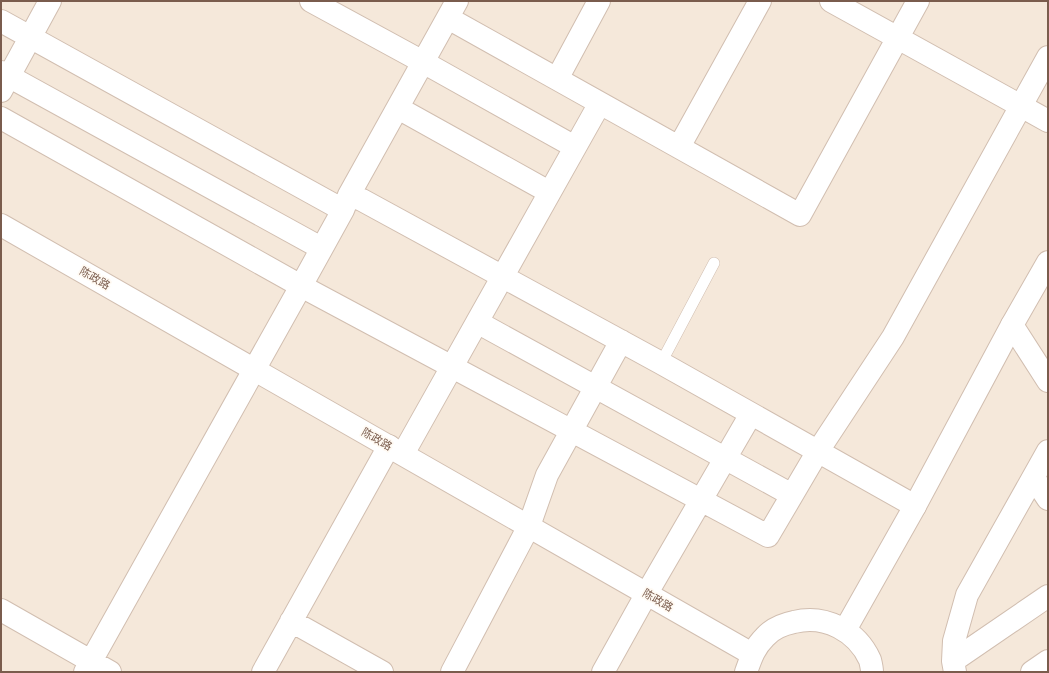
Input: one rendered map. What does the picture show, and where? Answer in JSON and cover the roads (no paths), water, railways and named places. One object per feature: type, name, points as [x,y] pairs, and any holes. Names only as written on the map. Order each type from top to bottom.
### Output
[{"type":"street","points":[[50,1],[4,80],[321,248]]},
{"type":"street","points":[[311,1],[575,147]]},
{"type":"street","points":[[557,79],[599,1]]},
{"type":"street","points":[[679,147],[760,1]]},
{"type":"street","points":[[832,1],[1048,121]]},
{"type":"street","points":[[88,667],[301,286],[452,10],[557,79],[800,215],[918,1]]},
{"type":"street","points":[[1,21],[346,202],[362,200],[661,363],[915,506]]},
{"type":"street","points":[[1,118],[301,286],[768,536],[818,451],[893,337],[1048,57]]},
{"type":"street","points":[[263,672],[291,621],[396,450],[452,367],[600,103]]},
{"type":"street","points":[[398,108],[549,192]]},
{"type":"street","name":"陈政路","points":[[1,225],[646,593],[749,663]]},
{"type":"street","points":[[845,630],[915,506],[1012,325],[1048,262]]},
{"type":"street","points":[[477,322],[792,495]]},
{"type":"street","points":[[1012,325],[1048,381]]},
{"type":"street","points":[[452,672],[529,526],[547,475],[621,341]]},
{"type":"street","points":[[603,672],[646,593],[751,414]]},
{"type":"street","points":[[954,667],[954,641],[967,594],[1048,451]]},
{"type":"street","points":[[1034,478],[1048,499]]},
{"type":"street","points":[[954,667],[1048,596]]},
{"type":"street","points":[[1,610],[88,667],[110,672]]},
{"type":"street","points":[[749,663],[765,636],[783,625],[804,619],[826,621],[845,630],[860,644],[870,661],[872,672]]},
{"type":"street","points":[[291,621],[382,672]]},
{"type":"street","points":[[1032,672],[1048,661]]},
{"type":"lane","points":[[661,363],[714,263]]}]
